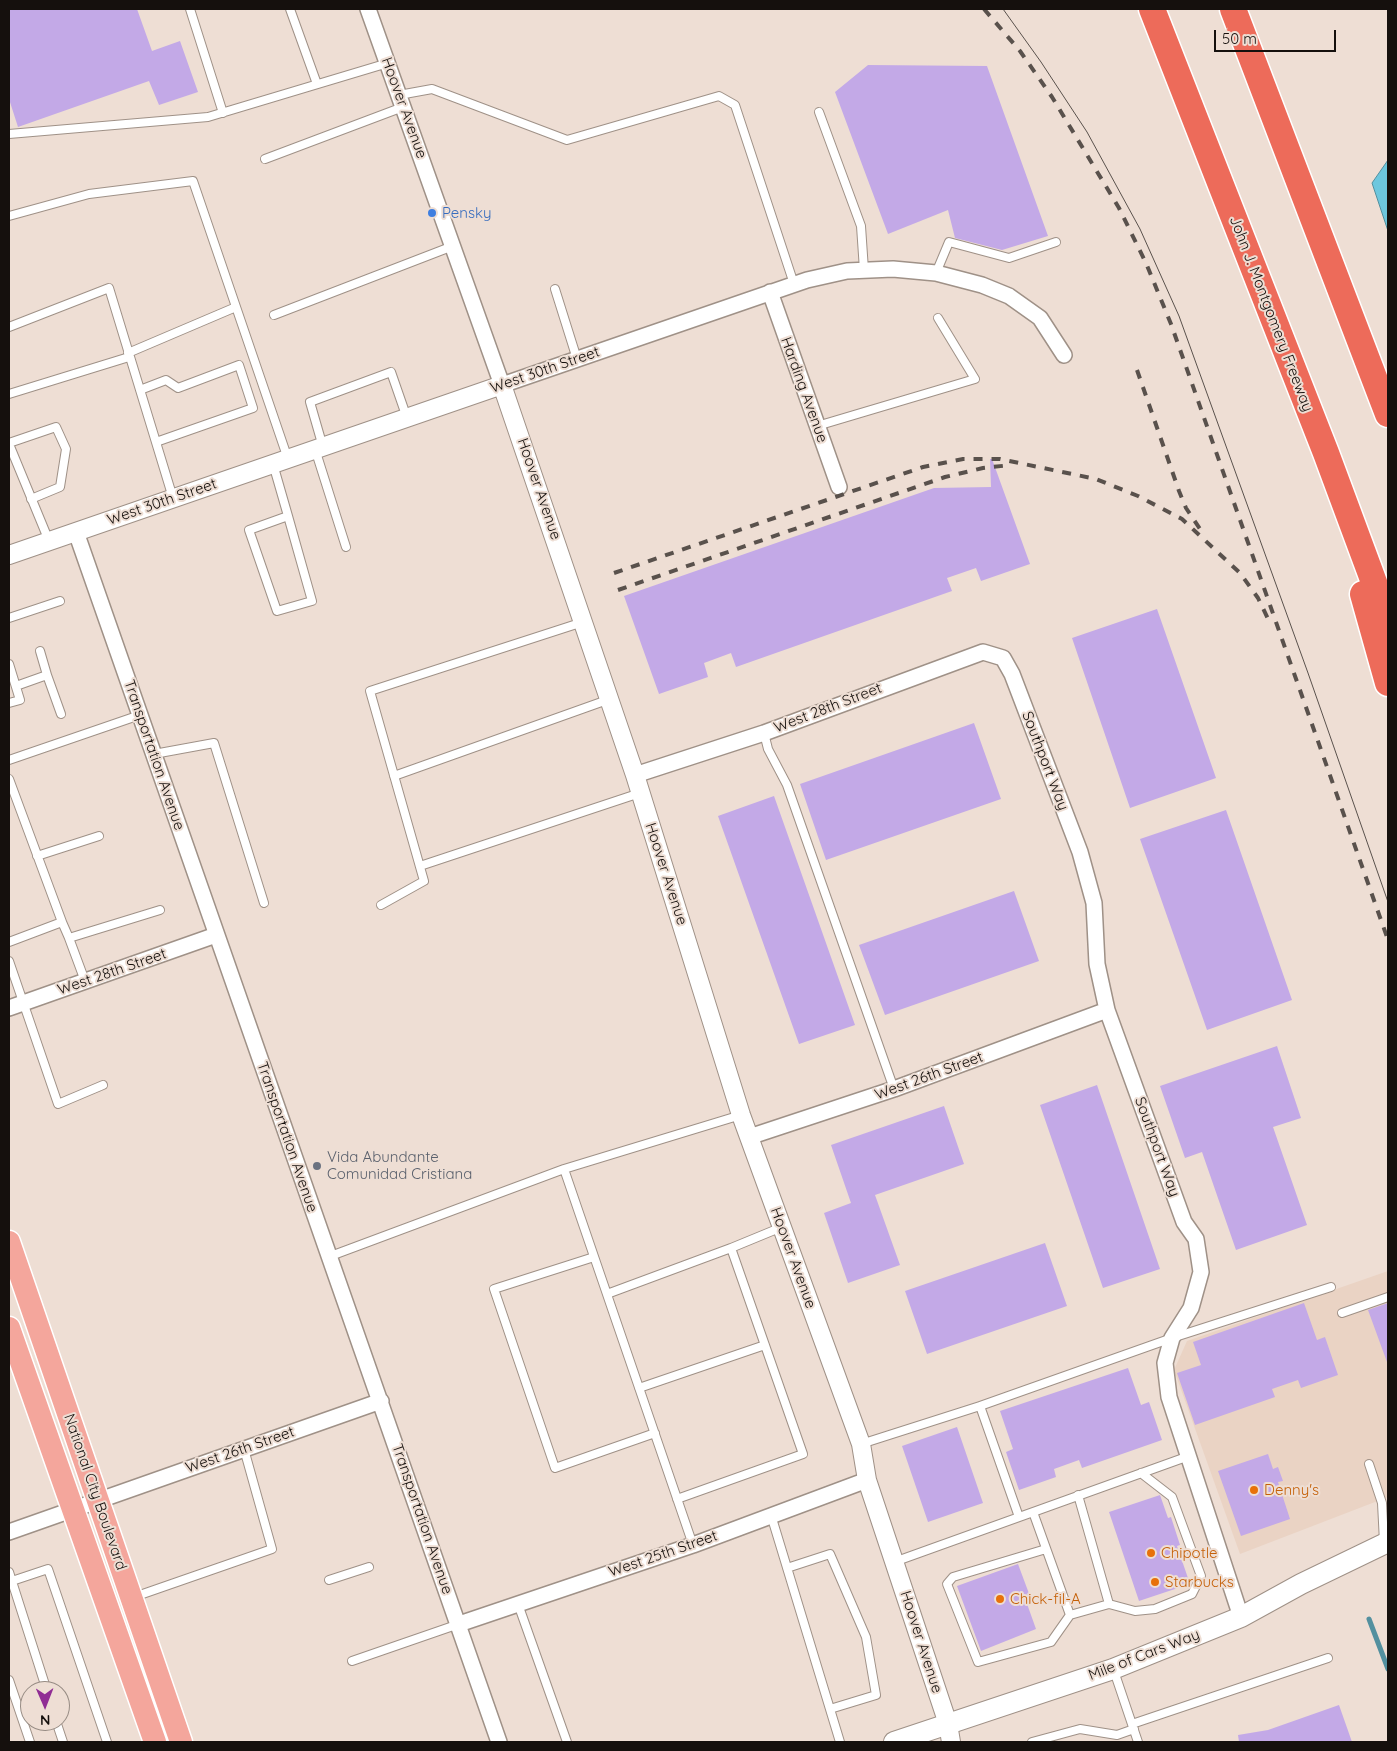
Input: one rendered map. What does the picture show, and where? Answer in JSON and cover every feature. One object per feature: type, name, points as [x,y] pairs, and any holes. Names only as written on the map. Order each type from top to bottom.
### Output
[{"type":"highway","name":"John J. Montgomery Freeway","points":[[1152,9],[1326,453],[1388,620]]},
{"type":"highway","points":[[1234,9],[1388,414]]},
{"type":"highway","points":[[1326,453],[1381,663],[1388,683]]},
{"type":"main road","name":"National City Boulevard","points":[[9,1242],[181,1742]]},
{"type":"main road","name":"National City Boulevard","points":[[9,1328],[73,1509],[150,1741]]},
{"type":"main road","name":"Mile of Cars Way","points":[[894,1742],[950,1733],[1113,1669],[1241,1617],[1387,1544]]},
{"type":"street","name":"Hoover Avenue","points":[[368,9],[502,385],[610,699],[742,1115],[861,1444],[867,1480],[950,1733]]},
{"type":"street","name":"West 30th Street","points":[[9,555],[770,292],[846,271],[893,269],[936,273],[982,284],[1009,296],[1040,318],[1064,355]]},
{"type":"street","name":"Harding Avenue","points":[[770,292],[839,487]]},
{"type":"street","name":"Transportation Avenue","points":[[76,532],[499,1742]]},
{"type":"street","name":"West 28th Street","points":[[634,775],[764,733],[983,652],[1003,658],[1012,674]]},
{"type":"street","name":"Southport Way","points":[[1012,674],[1080,852],[1094,904],[1097,964],[1107,1010],[1184,1222],[1196,1239],[1200,1272],[1191,1308],[1172,1338],[1165,1363],[1170,1397],[1241,1617]]},
{"type":"street","name":"West 28th Street","points":[[16,1006],[216,935]]},
{"type":"street","name":"West 26th Street","points":[[750,1138],[894,1090],[1107,1010]]},
{"type":"street","name":"West 26th Street","points":[[9,1532],[98,1499],[381,1401]]},
{"type":"street","name":"West 25th Street","points":[[458,1624],[693,1545],[867,1480]]},
{"type":"lane","points":[[190,9],[223,113]]},
{"type":"lane","points":[[290,9],[317,84]]},
{"type":"lane","points":[[9,134],[208,117],[388,63]]},
{"type":"lane","points":[[265,159],[432,89],[567,140],[719,96],[735,105],[794,284]]},
{"type":"lane","points":[[819,112],[861,226],[864,270]]},
{"type":"lane","points":[[9,216],[89,194],[193,181],[236,307],[281,461],[288,516],[312,601],[277,612],[249,530],[288,516]]},
{"type":"lane","points":[[936,273],[949,242],[1009,258],[1056,242]]},
{"type":"lane","points":[[274,315],[453,246]]},
{"type":"lane","points":[[9,326],[109,288],[173,498]]},
{"type":"lane","points":[[555,289],[577,359]]},
{"type":"lane","points":[[9,394],[129,355],[236,307]]},
{"type":"lane","points":[[817,426],[975,379],[938,318]]},
{"type":"lane","points":[[140,390],[166,380],[178,388],[239,365],[253,408],[156,442]]},
{"type":"lane","points":[[346,547],[319,448],[310,402],[391,372],[407,418]]},
{"type":"lane","points":[[31,499],[60,487],[66,449],[56,427],[9,443],[31,499],[49,541]]},
{"type":"lane","points":[[9,618],[60,601]]},
{"type":"lane","points":[[381,905],[424,881],[370,691],[584,622]]},
{"type":"lane","points":[[40,651],[61,714]]},
{"type":"lane","points":[[9,665],[20,700],[9,703]]},
{"type":"lane","points":[[16,686],[47,675]]},
{"type":"lane","points":[[394,776],[610,699]]},
{"type":"lane","points":[[9,760],[140,715]]},
{"type":"lane","points":[[764,733],[768,749],[788,784],[894,1090]]},
{"type":"lane","points":[[154,754],[214,743],[264,903]]},
{"type":"lane","points":[[9,779],[85,982]]},
{"type":"lane","points":[[420,866],[640,793]]},
{"type":"lane","points":[[37,856],[99,836]]},
{"type":"lane","points":[[69,938],[160,910]]},
{"type":"lane","points":[[9,942],[62,922]]},
{"type":"lane","points":[[9,961],[16,1006],[58,1104],[103,1085]]},
{"type":"lane","points":[[328,1257],[564,1169],[742,1115]]},
{"type":"lane","points":[[564,1169],[693,1545]]},
{"type":"lane","points":[[607,1294],[782,1227]]},
{"type":"lane","points":[[677,1499],[803,1454],[731,1248]]},
{"type":"lane","points":[[594,1257],[494,1289],[555,1468],[655,1433]]},
{"type":"lane","points":[[861,1444],[980,1406],[1172,1338],[1331,1287]]},
{"type":"lane","points":[[1342,1314],[1388,1297]]},
{"type":"lane","points":[[639,1388],[765,1345]]},
{"type":"lane","points":[[980,1406],[1019,1517]]},
{"type":"lane","points":[[132,1598],[272,1549],[244,1449]]},
{"type":"lane","points":[[894,1562],[1189,1456]]},
{"type":"lane","points":[[1370,1464],[1382,1503],[1387,1544]]},
{"type":"lane","points":[[1046,1548],[953,1577],[947,1584],[978,1662],[1051,1642],[1070,1615],[1109,1604],[1134,1611],[1155,1609],[1192,1594],[1201,1576],[1172,1497],[1141,1473]]},
{"type":"lane","points":[[1078,1495],[1109,1604]]},
{"type":"lane","points":[[1033,1512],[1070,1615]]},
{"type":"lane","points":[[771,1515],[840,1742]]},
{"type":"lane","points":[[787,1568],[830,1554],[866,1637],[876,1695],[830,1708]]},
{"type":"lane","points":[[329,1580],[369,1566]]},
{"type":"lane","points":[[12,1581],[48,1569],[108,1742]]},
{"type":"lane","points":[[9,1572],[44,1681]]},
{"type":"lane","points":[[518,1604],[567,1742]]},
{"type":"lane","points":[[352,1661],[458,1624]]},
{"type":"lane","points":[[1032,1742],[1080,1729],[1118,1735],[1133,1726],[1328,1658]]},
{"type":"lane","points":[[1113,1669],[1138,1742]]},
{"type":"lane","points":[[9,1680],[30,1742]]},
{"type":"shaded area","points":[[1388,1271],[1388,1497],[1240,1554],[1174,1370],[1187,1341]]},
{"type":"water","points":[[1388,160],[1388,231],[1372,183]]},
{"type":"building","points":[[9,9],[137,9],[152,51],[180,41],[198,92],[159,105],[149,81],[18,127],[9,99]]},
{"type":"building","points":[[868,65],[987,66],[1048,236],[1002,250],[955,238],[948,210],[888,234],[835,92]]},
{"type":"building","points":[[990,459],[992,459],[1030,564],[981,581],[976,568],[947,578],[952,591],[736,667],[731,653],[704,663],[708,677],[659,694],[624,596],[934,488],[991,487]]},
{"type":"building","points":[[1157,609],[1216,778],[1130,808],[1072,638]]},
{"type":"building","points":[[974,723],[1001,799],[826,860],[800,784]]},
{"type":"building","points":[[774,796],[855,1025],[799,1044],[718,816]]},
{"type":"building","points":[[1226,810],[1292,1000],[1207,1030],[1140,839]]},
{"type":"building","points":[[1014,891],[1039,961],[885,1015],[859,945]]},
{"type":"building","points":[[1277,1046],[1301,1118],[1273,1127],[1307,1225],[1236,1250],[1202,1152],[1185,1158],[1160,1086]]},
{"type":"building","points":[[1097,1085],[1160,1269],[1103,1288],[1040,1105]]},
{"type":"building","points":[[944,1106],[964,1164],[875,1195],[900,1265],[848,1283],[824,1213],[851,1203],[831,1145]]},
{"type":"building","points":[[1045,1243],[1067,1306],[927,1354],[905,1291]]},
{"type":"building","points":[[1304,1303],[1317,1340],[1325,1337],[1338,1375],[1301,1388],[1298,1380],[1272,1389],[1275,1397],[1195,1425],[1177,1373],[1201,1365],[1193,1342]]},
{"type":"building","points":[[1388,1303],[1388,1362],[1387,1362],[1368,1310]]},
{"type":"building","points":[[1128,1368],[1141,1405],[1149,1402],[1162,1440],[1082,1468],[1079,1460],[1054,1469],[1056,1477],[1019,1490],[1006,1452],[1013,1449],[1000,1411]]},
{"type":"building","points":[[957,1427],[983,1503],[928,1522],[902,1446]]},
{"type":"building","points":[[1268,1454],[1273,1469],[1278,1467],[1283,1481],[1278,1482],[1290,1519],[1241,1536],[1218,1471]]},
{"type":"building","points":[[1160,1495],[1168,1518],[1171,1517],[1180,1545],[1177,1546],[1190,1584],[1139,1601],[1109,1512]]},
{"type":"building","points":[[1018,1564],[1031,1599],[1026,1601],[1036,1629],[981,1651],[957,1586]]},
{"type":"building","points":[[1339,1705],[1352,1742],[1239,1742],[1238,1735],[1268,1730]]},
{"type":"waterway","points":[[1369,1619],[1388,1669]]},
{"type":"tram line","points":[[1003,9],[1087,132],[1140,229],[1179,316],[1308,673],[1388,902]]},
{"type":"railway","points":[[984,9],[1020,51],[1052,97],[1119,208],[1146,263],[1171,324],[1388,940]]},
{"type":"railway","points":[[1137,370],[1179,491],[1186,508],[1200,529]]},
{"type":"railway","points":[[614,573],[923,467],[963,459],[1000,459],[1096,479],[1138,496],[1182,519],[1240,573],[1258,598],[1271,625]]},
{"type":"railway","points":[[618,590],[945,477],[983,468],[1011,465]]},
{"type":"place","name":"Pensky","points":[[432,213]]},
{"type":"place","name":"Vida Abundante Comunidad Cristiana","points":[[317,1166]]},
{"type":"place","name":"Denny's","points":[[1254,1490]]},
{"type":"place","name":"Chipotle","points":[[1151,1553]]},
{"type":"place","name":"Starbucks","points":[[1155,1582]]},
{"type":"place","name":"Chick-fil-A","points":[[1000,1599]]}]
